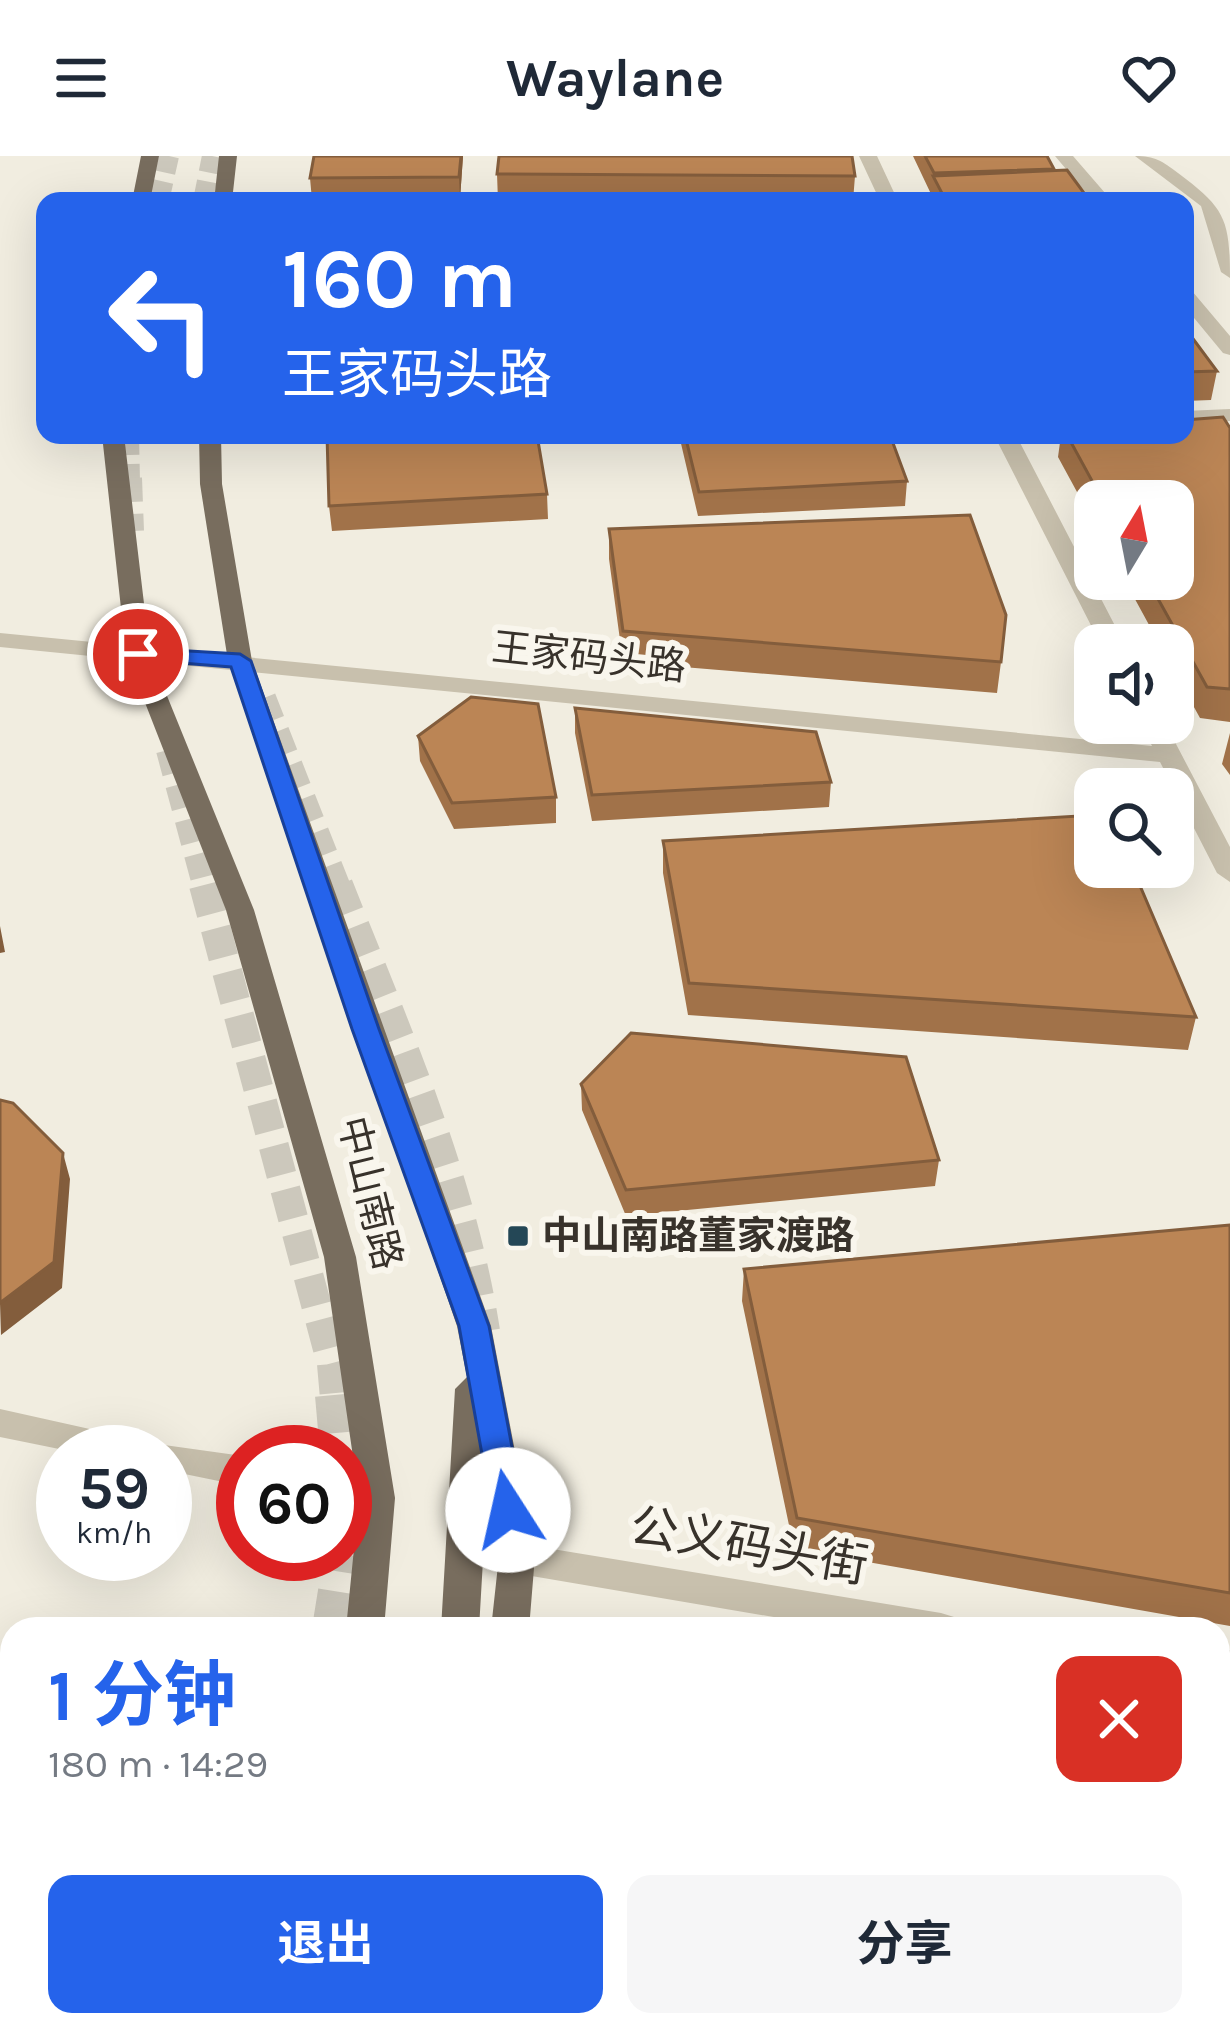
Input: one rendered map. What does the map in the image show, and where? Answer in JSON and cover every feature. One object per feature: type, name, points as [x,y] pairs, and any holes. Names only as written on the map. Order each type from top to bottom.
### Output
[{"type":"main road","points":[[143,192],[150,156]]},
{"type":"main road","points":[[224,192],[228,156]]},
{"type":"main road","name":"中山南路","points":[[114,444],[138,654],[240,910],[274,1019],[340,1258],[355,1425]]},
{"type":"main road","name":"中山南路","points":[[210,444],[211,484],[240,661],[365,1029],[474,1326],[517,1556],[511,1617]]},
{"type":"main road","name":"中山南路","points":[[461,1617],[474,1326]]},
{"type":"main road","name":"中山南路","points":[[347,1617],[351,1581]]},
{"type":"main road","name":"中山南路","points":[[364,1581],[365,1617]]},
{"type":"street","points":[[868,156],[885,192]]},
{"type":"street","points":[[1064,156],[1095,192]]},
{"type":"street","points":[[1144,156],[1193,192]]},
{"type":"street","points":[[1194,193],[1209,204],[1230,272]]},
{"type":"street","points":[[1194,306],[1230,349]]},
{"type":"street","points":[[1194,416],[1230,415]]},
{"type":"street","points":[[1010,444],[1102,624]]},
{"type":"street","name":"王家码头路","points":[[0,640],[1169,754]]},
{"type":"street","points":[[1164,744],[1230,873]]},
{"type":"street","points":[[0,1424],[36,1431]]},
{"type":"street","name":"公义码头街","points":[[467,1550],[871,1617]]},
{"type":"building","points":[[314,156],[461,156],[459,177],[310,178]]},
{"type":"building","points":[[499,156],[852,156],[855,176],[497,174]]},
{"type":"building","points":[[925,156],[1047,156],[1054,169],[934,173]]},
{"type":"building","points":[[1067,170],[1083,192],[941,192],[933,176]]},
{"type":"building","points":[[1194,340],[1217,371],[1194,372]]},
{"type":"building","points":[[1223,417],[1230,428],[1230,689],[1207,687],[1194,664],[1194,624],[1172,624],[1159,600],[1194,600],[1194,480],[1092,480],[1072,444],[1194,444],[1194,419]]},
{"type":"building","points":[[327,444],[539,444],[547,494],[329,506]]},
{"type":"building","points":[[687,444],[893,444],[907,481],[699,492]]},
{"type":"building","points":[[970,515],[1006,615],[1001,662],[623,631],[609,529]]},
{"type":"building","points":[[471,697],[538,704],[556,797],[452,803],[418,736]]},
{"type":"building","points":[[575,708],[816,732],[831,782],[592,795]]},
{"type":"building","points":[[1074,816],[1074,888],[1141,888],[1196,1017],[689,983],[663,841]]},
{"type":"building","points":[[631,1033],[906,1057],[939,1160],[626,1190],[581,1084]]},
{"type":"building","points":[[0,1100],[13,1103],[63,1153],[54,1262],[0,1303]]},
{"type":"building","points":[[1230,1225],[1230,1593],[797,1518],[744,1269]]},
{"type":"tunnel","points":[[161,192],[169,156]]},
{"type":"tunnel","points":[[205,192],[212,156]]},
{"type":"tunnel","points":[[129,444],[130,481]]},
{"type":"tunnel","points":[[130,478],[132,531]]},
{"type":"tunnel","points":[[264,698],[339,888]]},
{"type":"tunnel","points":[[168,750],[205,888]]},
{"type":"tunnel","points":[[204,885],[332,1364],[335,1398]]},
{"type":"tunnel","points":[[338,885],[443,1160],[485,1331]]},
{"type":"tunnel","points":[[334,1395],[337,1425]]},
{"type":"tunnel","points":[[333,1617],[339,1581]]},
{"type":"place","name":"中山南路董家渡路","points":[[518,1236]]},
{"type":"route","points":[[138,654],[240,661],[365,1029],[474,1326],[508,1510]]}]
